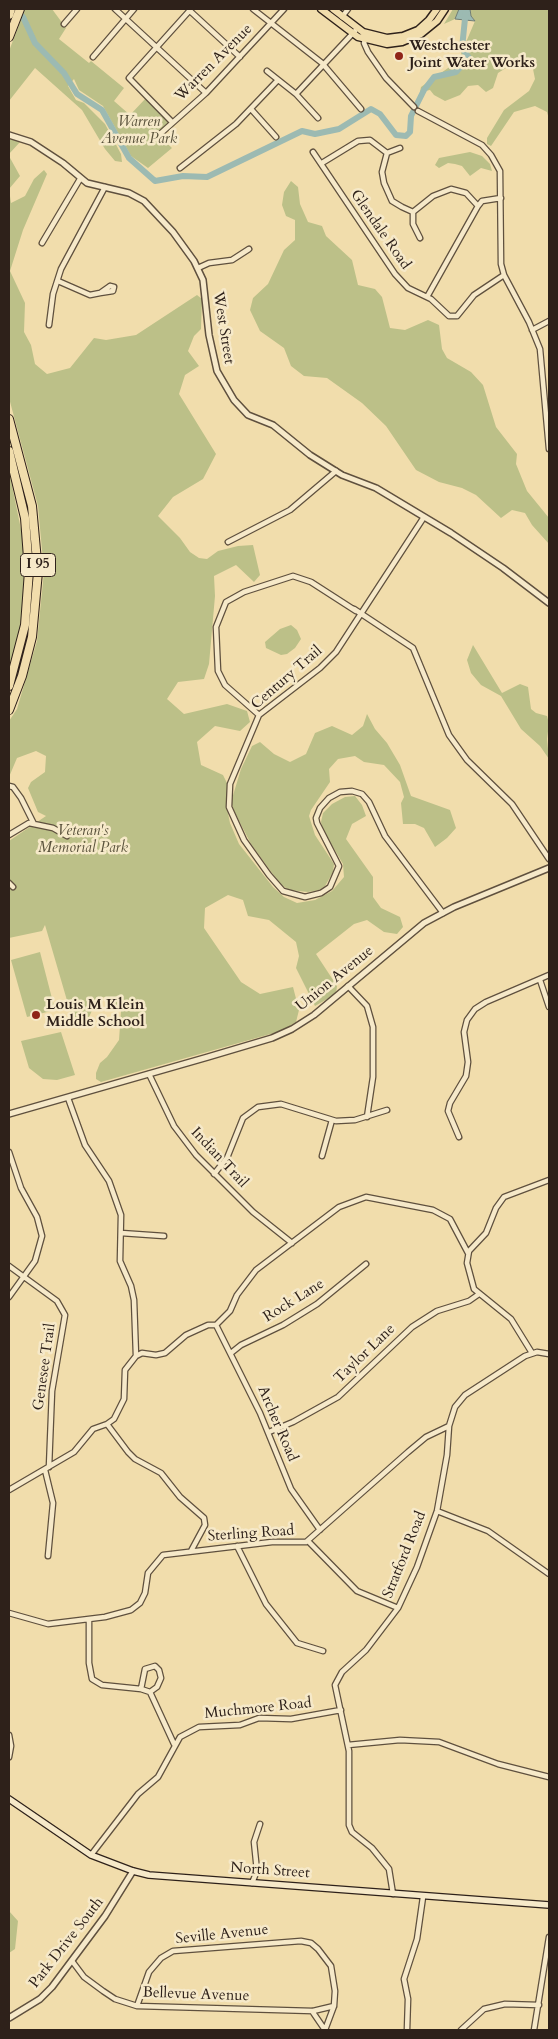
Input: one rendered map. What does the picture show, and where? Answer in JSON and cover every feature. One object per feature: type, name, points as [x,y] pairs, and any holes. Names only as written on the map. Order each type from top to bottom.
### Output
[{"type":"highway","points":[[9,15],[11,9]]},
{"type":"highway","points":[[9,37],[20,9]]},
{"type":"highway","name":"I 95","points":[[9,418],[32,506],[38,572],[32,637],[22,676],[9,710]]},
{"type":"highway","name":"I 95","points":[[9,451],[25,518],[29,572],[25,625],[9,686]]},
{"type":"main road","points":[[321,9],[366,37],[390,43],[413,38],[430,28],[445,9]]},
{"type":"main road","points":[[333,9],[355,31]]},
{"type":"main road","points":[[366,37],[387,38],[410,34],[429,20],[437,9]]},
{"type":"main road","name":"North Street","points":[[9,1798],[91,1855],[132,1871],[176,1878],[549,1905]]},
{"type":"street","points":[[64,24],[78,9]]},
{"type":"street","points":[[115,9],[206,92]]},
{"type":"street","points":[[92,57],[134,9]]},
{"type":"street","points":[[172,122],[129,78],[190,9],[240,56]]},
{"type":"street","points":[[253,9],[324,66],[361,109]]},
{"type":"street","name":"Warren Avenue","points":[[160,134],[206,92],[284,9]]},
{"type":"street","points":[[342,16],[348,9]]},
{"type":"street","points":[[296,94],[355,31]]},
{"type":"street","points":[[366,37],[368,52],[386,78],[414,107]]},
{"type":"street","points":[[267,71],[277,81],[296,94],[318,118]]},
{"type":"street","points":[[180,168],[224,134],[277,81]]},
{"type":"street","points":[[250,109],[276,137]]},
{"type":"street","points":[[418,111],[482,145],[491,155],[500,171],[501,244],[504,275],[540,349],[547,404],[549,449]]},
{"type":"street","name":"West Street","points":[[9,135],[31,142],[63,163],[87,183],[137,197],[151,206],[173,232],[198,268],[203,280],[213,361],[234,400],[248,415],[273,425],[310,455],[336,471],[376,488],[424,517],[503,568],[549,603]]},
{"type":"street","points":[[322,163],[351,144],[364,140],[374,142],[387,152]]},
{"type":"street","points":[[387,152],[400,148]]},
{"type":"street","name":"Glendale Road","points":[[313,152],[395,274],[408,288],[426,297],[449,316],[457,316],[474,295],[504,275]]},
{"type":"street","points":[[387,152],[382,172],[386,188],[392,201],[413,212]]},
{"type":"street","points":[[42,242],[80,179]]},
{"type":"street","points":[[49,325],[50,307],[61,269],[105,187]]},
{"type":"street","points":[[413,212],[433,196],[451,189],[466,193],[478,206]]},
{"type":"street","points":[[426,297],[478,206],[482,201],[501,198]]},
{"type":"street","points":[[413,212],[413,224],[420,238]]},
{"type":"street","points":[[198,268],[209,263],[232,260],[249,249]]},
{"type":"street","points":[[58,281],[90,295],[100,293]]},
{"type":"street","points":[[532,330],[549,321]]},
{"type":"street","points":[[228,542],[290,510],[336,471]]},
{"type":"street","name":"Century Trail","points":[[424,517],[336,652],[320,668],[259,715],[230,784],[229,807],[244,840],[278,887],[287,894],[305,897],[321,893],[330,887],[339,866],[335,854],[320,831],[316,818],[320,808],[329,798],[340,792],[352,791],[365,796],[385,836],[443,913]]},
{"type":"street","points":[[259,715],[225,685],[218,671],[216,627],[219,614],[226,602],[244,592],[293,576],[311,582],[413,648],[449,735],[468,761],[512,804],[549,859]]},
{"type":"street","points":[[9,786],[15,790],[34,824]]},
{"type":"street","points":[[9,835],[25,824],[34,824],[53,828],[67,836]]},
{"type":"street","name":"Union Avenue","points":[[9,1114],[149,1074],[285,1032],[314,1015],[409,934],[443,913],[549,868]]},
{"type":"street","points":[[9,883],[13,887]]},
{"type":"street","points":[[459,1137],[448,1111],[466,1076],[468,1062],[465,1026],[472,1012],[493,999],[549,975]]},
{"type":"street","points":[[540,980],[549,1007]]},
{"type":"street","points":[[348,986],[367,1006],[372,1028],[373,1079],[367,1117]]},
{"type":"street","name":"Indian Trail","points":[[149,1074],[174,1126],[214,1174],[253,1212],[292,1243]]},
{"type":"street","points":[[68,1098],[85,1145],[112,1188],[121,1214],[120,1261],[131,1286],[134,1300],[136,1356]]},
{"type":"street","points":[[214,1174],[227,1158],[243,1118],[258,1107],[281,1104],[332,1120],[355,1120],[387,1110]]},
{"type":"street","points":[[322,1156],[332,1120]]},
{"type":"street","points":[[9,1152],[21,1188],[37,1217],[42,1231],[42,1244],[38,1256],[9,1297]]},
{"type":"street","points":[[468,1253],[486,1233],[496,1208],[504,1197],[549,1180]]},
{"type":"street","points":[[9,1490],[78,1449],[93,1429],[107,1424],[120,1410],[126,1390],[125,1370],[136,1356],[142,1353],[156,1356],[165,1353],[186,1335],[208,1325],[216,1325],[230,1311],[240,1290],[256,1270],[339,1207],[366,1197],[424,1208],[446,1216],[468,1253],[468,1272],[472,1285],[479,1294],[511,1319],[532,1353]]},
{"type":"street","points":[[121,1233],[164,1236]]},
{"type":"street","name":"Rock Lane","points":[[231,1353],[236,1348],[283,1325],[317,1304],[366,1264]]},
{"type":"street","name":"Genesee Trail","points":[[9,1266],[57,1301],[65,1315],[52,1391],[47,1469],[53,1502],[48,1556]]},
{"type":"street","name":"Taylor Lane","points":[[268,1432],[293,1422],[338,1397],[412,1327],[437,1312],[469,1301],[479,1294]]},
{"type":"street","name":"Archer Road","points":[[216,1325],[268,1432],[291,1489],[320,1530]]},
{"type":"street","points":[[449,1426],[455,1406],[465,1395],[532,1353],[549,1354]]},
{"type":"street","points":[[107,1424],[135,1459],[161,1473],[180,1497],[204,1518],[205,1525],[191,1551]]},
{"type":"street","name":"Stratford Road","points":[[393,1894],[389,1869],[372,1848],[352,1832],[349,1825],[348,1745],[335,1684],[338,1677],[366,1650],[398,1608],[417,1567],[437,1511],[447,1455],[449,1426]]},
{"type":"street","name":"Sterling Road","points":[[9,1613],[48,1624],[89,1620],[127,1612],[136,1607],[143,1599],[148,1573],[154,1563],[163,1555],[238,1546],[308,1541],[426,1437],[449,1426]]},
{"type":"street","points":[[437,1511],[488,1531],[549,1574]]},
{"type":"street","points":[[308,1541],[357,1591],[398,1608]]},
{"type":"street","points":[[238,1546],[266,1604],[297,1643],[323,1651]]},
{"type":"street","points":[[89,1620],[88,1663],[92,1679],[102,1685],[141,1689],[150,1692],[156,1689],[161,1678],[159,1670],[155,1666],[145,1670],[141,1689]]},
{"type":"street","points":[[150,1692],[174,1744]]},
{"type":"street","name":"Muchmore Road","points":[[91,1855],[138,1794],[158,1777],[174,1744],[180,1737],[199,1727],[240,1725],[259,1718],[291,1719],[341,1710]]},
{"type":"street","points":[[9,1735],[11,1746],[9,1757]]},
{"type":"street","points":[[348,1745],[400,1740],[439,1742],[498,1764],[549,1777]]},
{"type":"street","points":[[252,1882],[257,1872],[254,1842],[260,1824]]},
{"type":"street","name":"Park Drive South","points":[[9,2018],[42,1997],[72,1961],[124,1888],[132,1871]]},
{"type":"street","points":[[407,2030],[408,1999],[404,1979],[417,1938],[423,1897]]},
{"type":"street","points":[[533,2030],[547,1970],[549,1937]]},
{"type":"street","name":"Seville Avenue","points":[[137,2006],[148,1972],[161,1958],[173,1951],[301,1941],[311,1943],[318,1948],[331,1966],[335,1991],[334,2006]]},
{"type":"street","name":"Bellevue Avenue","points":[[72,1961],[84,1977],[107,1994],[137,2006],[312,2011],[334,2006]]},
{"type":"street","points":[[461,2030],[484,2009],[505,2004],[539,2005]]},
{"type":"street","points":[[325,2030],[334,2006]]},
{"type":"street","points":[[312,2011],[325,2030]]},
{"type":"green space","name":"Warren Avenue Park","points":[[25,9],[52,9],[66,28],[59,39],[89,63],[91,61],[124,88],[114,101],[130,115],[146,98],[170,122],[157,134],[172,148],[148,168],[131,156],[103,106],[79,90],[74,79],[68,86],[76,100],[84,103],[105,124],[121,154],[122,162],[115,161],[105,149],[82,110],[35,68],[9,101],[9,51]]},
{"type":"green space","points":[[453,9],[459,9],[455,19],[444,24]]},
{"type":"green space","points":[[470,9],[549,9],[549,119],[547,112],[535,106],[514,112],[491,146],[487,144],[487,138],[504,110],[529,91],[535,79],[532,64],[517,61],[498,73],[493,88],[486,92],[478,85],[468,86],[460,95],[445,101],[434,95],[430,90],[420,92],[421,87],[458,61],[475,21],[471,16]]},
{"type":"green space","points":[[9,136],[20,142],[9,154]]},
{"type":"green space","points":[[470,152],[482,156],[490,164],[492,171],[481,168],[470,176],[462,166],[448,163],[439,168],[435,165],[439,158]]},
{"type":"green space","points":[[9,156],[20,176],[9,189]]},
{"type":"green space","name":"Veteran's Memorial Park","points":[[44,170],[47,174],[23,230],[10,271],[25,303],[24,332],[31,345],[35,364],[47,374],[70,368],[94,338],[106,340],[136,335],[197,295],[202,299],[201,329],[194,336],[188,351],[199,366],[185,375],[179,394],[216,454],[203,479],[173,497],[158,516],[180,538],[190,552],[199,558],[207,559],[218,551],[238,546],[253,545],[260,575],[254,582],[236,565],[214,576],[215,596],[209,664],[204,679],[178,682],[167,699],[184,714],[227,704],[247,711],[250,722],[240,731],[215,726],[197,742],[201,765],[223,775],[228,785],[226,803],[230,823],[239,844],[273,887],[284,897],[297,903],[315,900],[332,891],[344,877],[343,864],[323,830],[321,822],[323,813],[332,804],[345,797],[355,796],[362,805],[366,816],[352,824],[346,839],[373,877],[373,897],[381,908],[400,917],[403,927],[397,934],[384,932],[367,920],[354,924],[316,954],[337,986],[336,994],[315,1006],[296,968],[299,956],[296,942],[269,920],[248,916],[243,900],[228,895],[205,908],[204,928],[241,982],[260,994],[293,987],[299,1010],[296,1022],[281,1031],[101,1082],[96,1079],[96,1073],[100,1063],[107,1057],[119,1040],[121,1011],[107,997],[98,998],[89,1017],[79,1029],[73,1021],[45,925],[42,931],[9,938],[9,841],[46,816],[38,812],[28,788],[31,782],[45,772],[46,756],[36,751],[17,758],[9,777],[9,721],[17,709],[37,641],[44,572],[38,506],[9,398],[9,189],[11,203],[25,196],[34,179]]},
{"type":"green space","points":[[291,181],[298,187],[300,204],[308,222],[322,226],[326,236],[352,260],[358,285],[375,289],[382,297],[390,328],[405,330],[428,320],[439,325],[442,349],[447,358],[471,372],[483,385],[496,427],[517,454],[516,464],[527,491],[549,518],[549,544],[532,525],[525,513],[512,510],[501,518],[476,495],[462,488],[439,482],[416,470],[386,426],[362,403],[327,378],[304,376],[291,366],[284,348],[260,331],[250,310],[253,298],[268,284],[284,250],[295,240],[295,220],[286,216],[282,205],[284,192]]},
{"type":"green space","points":[[9,471],[24,544],[24,596],[19,637],[9,671]]},
{"type":"green space","points":[[291,625],[297,630],[301,639],[295,648],[287,654],[281,655],[266,648],[265,642],[280,629]]},
{"type":"green space","points":[[473,645],[502,693],[520,684],[528,687],[531,709],[536,713],[547,716],[549,724],[547,739],[549,759],[540,746],[521,729],[501,696],[481,685],[471,673],[467,660]]},
{"type":"green space","points":[[367,714],[400,765],[411,796],[450,810],[456,828],[435,847],[424,828],[415,824],[403,824],[401,803],[404,797],[400,782],[384,765],[364,762],[355,756],[338,759],[329,769],[330,782],[309,816],[315,835],[334,864],[333,872],[325,886],[319,890],[308,892],[289,890],[280,884],[251,844],[235,813],[231,802],[241,769],[252,746],[260,742],[274,754],[290,762],[306,754],[315,733],[332,726],[352,735],[363,726]]},
{"type":"green space","points":[[40,952],[55,1010],[27,1017],[11,960]]},
{"type":"green space","points":[[61,1032],[75,1075],[57,1080],[43,1079],[29,1068],[21,1041]]},
{"type":"green space","points":[[9,1911],[18,1921],[15,1949],[9,1953]]},
{"type":"water","points":[[459,9],[470,9],[471,16],[475,21],[455,19]]},
{"type":"waterway","points":[[15,9],[23,17],[35,43],[64,73],[77,94],[102,110],[129,158],[155,181],[183,176],[207,177],[302,131],[315,134],[339,129],[371,109],[380,114],[396,135],[406,136],[410,132],[411,116],[424,90],[434,77],[456,72],[469,58],[462,48],[466,9]]},
{"type":"place","name":"Westchester Joint Water Works","points":[[399,56]]},
{"type":"place","name":"Louis M Klein Middle School","points":[[36,1015]]}]
